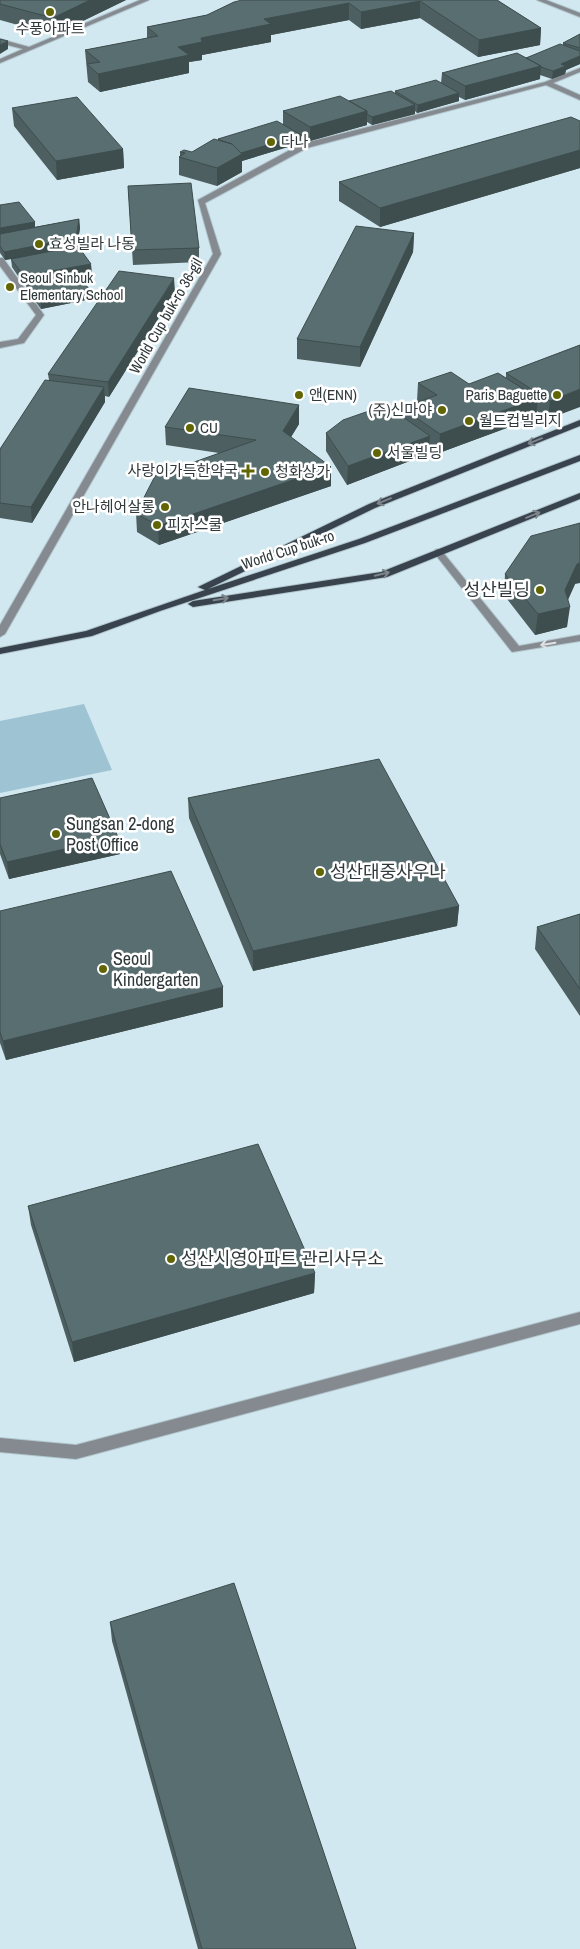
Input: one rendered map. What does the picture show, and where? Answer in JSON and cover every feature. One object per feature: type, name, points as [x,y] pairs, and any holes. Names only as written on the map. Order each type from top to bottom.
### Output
[{"type":"main road","points":[[156,609],[372,506],[580,423]]},
{"type":"main road","name":"World Cup buk-ro","points":[[0,651],[88,634],[156,609],[362,541],[580,458]]},
{"type":"main road","points":[[156,609],[383,575],[580,496]]},
{"type":"street","points":[[0,61],[146,0]]},
{"type":"street","points":[[540,0],[580,15]]},
{"type":"street","points":[[0,41],[30,49]]},
{"type":"street","points":[[546,83],[580,70]]},
{"type":"street","points":[[546,83],[580,98]]},
{"type":"street","name":"World Cup buk-ro 36-gil","points":[[0,634],[217,254],[201,202],[304,146],[546,83]]},
{"type":"street","points":[[0,260],[40,314],[21,341],[0,345]]},
{"type":"street","points":[[438,552],[516,650],[580,638]]},
{"type":"street","points":[[0,1445],[76,1452],[579,1321]]},
{"type":"shaded area","points":[[84,704],[112,770],[0,793],[0,721]]},
{"type":"building","points":[[0,0],[90,0],[53,18],[0,4]]},
{"type":"building","points":[[242,0],[497,0],[541,28],[479,40],[420,1],[361,12],[349,3],[264,19],[271,24],[201,38],[202,42],[178,47],[189,55],[98,74],[87,64],[100,62],[85,50],[158,36],[147,27],[207,15]]},
{"type":"building","points":[[580,34],[580,48],[563,43]]},
{"type":"building","points":[[0,39],[8,41],[0,45]]},
{"type":"building","points":[[560,44],[580,51],[580,56],[561,64],[566,66],[553,71],[541,67],[526,58]]},
{"type":"building","points":[[517,53],[541,66],[465,86],[442,73]]},
{"type":"building","points":[[436,80],[459,93],[418,105],[395,91]]},
{"type":"building","points":[[391,91],[415,105],[372,117],[367,114],[367,111],[349,101]]},
{"type":"building","points":[[340,96],[367,111],[310,127],[283,111]]},
{"type":"building","points":[[77,97],[123,149],[56,161],[12,108]]},
{"type":"building","points":[[571,117],[580,121],[580,150],[380,208],[339,182]]},
{"type":"building","points":[[277,121],[301,135],[241,153],[232,144],[218,139]]},
{"type":"building","points":[[214,139],[232,144],[242,154],[217,168],[179,157],[185,153],[180,152],[184,150],[192,152]]},
{"type":"building","points":[[191,183],[199,248],[132,250],[128,186]]},
{"type":"building","points":[[19,202],[35,222],[0,228],[0,205]]},
{"type":"building","points":[[79,219],[76,238],[4,252],[0,246],[0,234]]},
{"type":"building","points":[[356,226],[414,233],[360,347],[297,339]]},
{"type":"building","points":[[78,246],[91,264],[24,276],[11,259]]},
{"type":"building","points":[[74,271],[90,290],[41,300],[26,281]]},
{"type":"building","points":[[119,271],[174,278],[108,382],[48,374]]},
{"type":"building","points":[[580,345],[580,389],[550,401],[506,373]]},
{"type":"building","points":[[451,372],[469,384],[498,373],[538,398],[440,434],[402,408],[437,395],[418,383]]},
{"type":"building","points":[[45,380],[104,387],[31,507],[0,503],[0,449]]},
{"type":"building","name":"청화상가","points":[[189,388],[299,405],[283,431],[331,467],[158,526],[136,513],[155,476],[256,440],[165,427]]},
{"type":"building","points":[[386,405],[430,436],[348,466],[326,433],[343,420]]},
{"type":"building","name":"성산빌딩","points":[[580,523],[580,563],[577,564],[565,590],[570,607],[538,614],[505,574],[531,536]]},
{"type":"building","name":"성산대중사우나","points":[[379,759],[459,906],[253,951],[188,798]]},
{"type":"building","name":"Sungsan 2-dong Post Office","points":[[92,778],[118,837],[7,862],[0,844],[0,798]]},
{"type":"building","name":"Seoul Kindergarten","points":[[171,871],[223,987],[3,1041],[0,1032],[0,911]]},
{"type":"building","points":[[580,914],[580,989],[537,927]]},
{"type":"building","name":"성산시영아파트 관리사무소","points":[[258,1144],[315,1273],[72,1342],[28,1206]]},
{"type":"building","points":[[234,1583],[356,1949],[202,1949],[110,1622]]},
{"type":"place","name":"수풍아파트","points":[[50,12]]},
{"type":"place","name":"다나","points":[[271,142]]},
{"type":"place","name":"효성빌라 나동","points":[[39,244]]},
{"type":"place","name":"Seoul Sinbuk Elementary School","points":[[10,287]]},
{"type":"place","name":"앤(ENN)","points":[[299,395]]},
{"type":"place","name":"Paris Baguette","points":[[557,395]]},
{"type":"place","name":"(주)신마야","points":[[442,410]]},
{"type":"place","name":"월드컵빌리지","points":[[469,421]]},
{"type":"place","name":"CU","points":[[190,428]]},
{"type":"place","name":"서울빌딩","points":[[377,453]]},
{"type":"place","name":"사랑이가득한약국","points":[[248,471]]},
{"type":"place","name":"청화상가","points":[[265,472]]},
{"type":"place","name":"안나헤어살롱","points":[[165,507]]},
{"type":"place","name":"피자스쿨","points":[[157,525]]},
{"type":"place","name":"성산빌딩","points":[[540,590]]},
{"type":"place","name":"Sungsan 2-dong Post Office","points":[[56,834]]},
{"type":"place","name":"성산대중사우나","points":[[320,872]]},
{"type":"place","name":"Seoul Kindergarten","points":[[103,969]]},
{"type":"place","name":"성산시영아파트 관리사무소","points":[[171,1259]]}]
